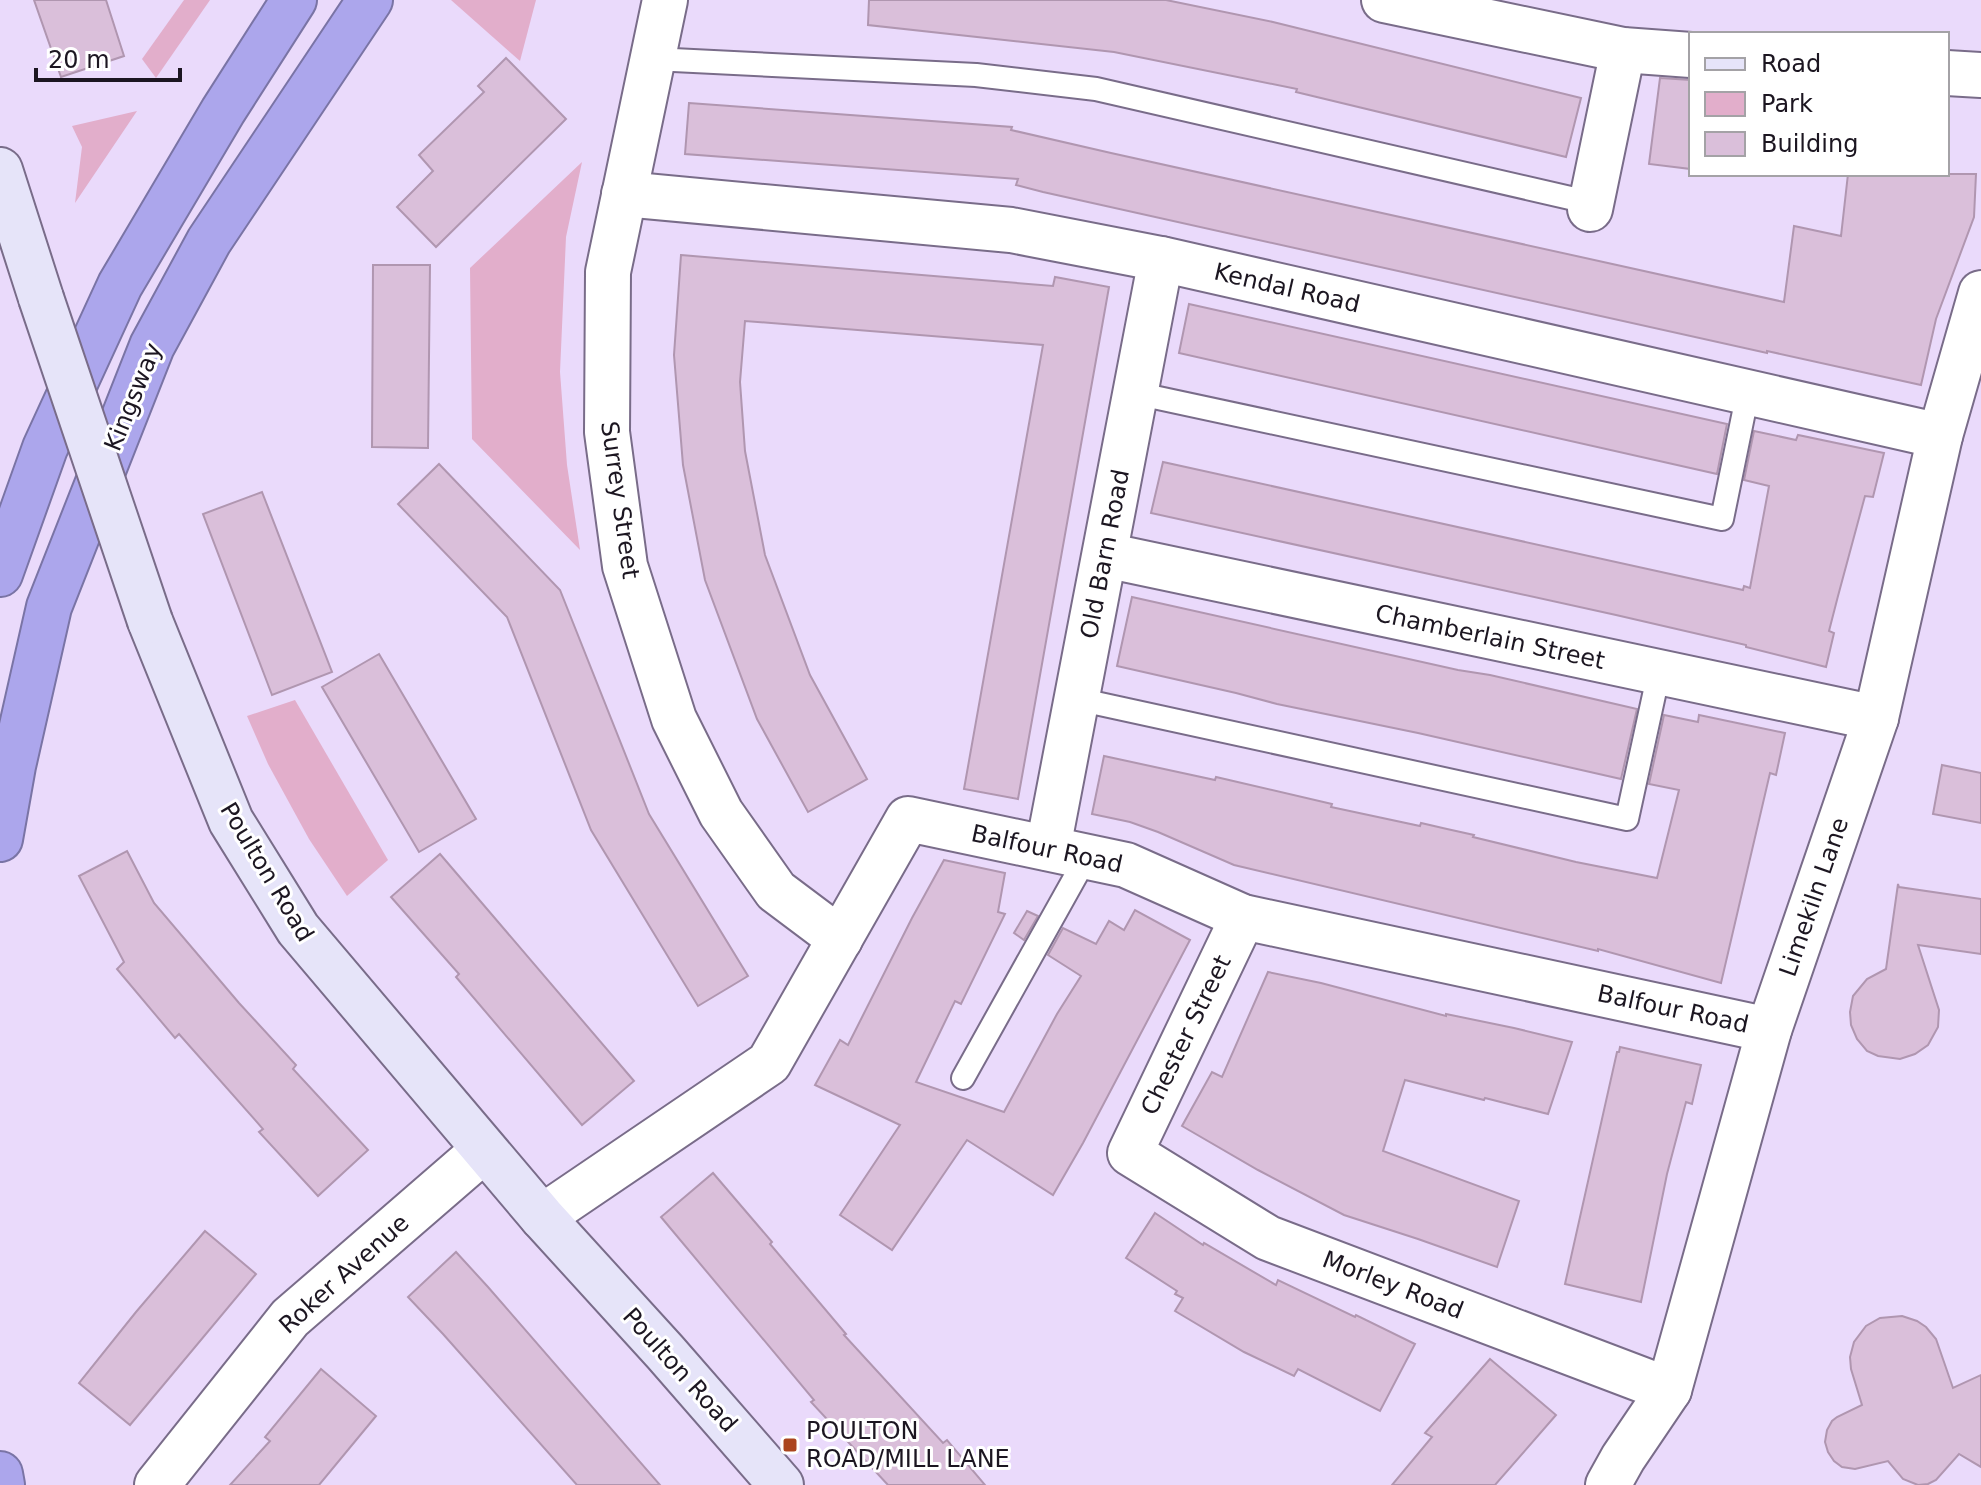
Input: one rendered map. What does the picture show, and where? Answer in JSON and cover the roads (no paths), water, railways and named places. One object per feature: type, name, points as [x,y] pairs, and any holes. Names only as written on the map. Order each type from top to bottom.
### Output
[{"type":"highway","points":[[0,574],[45,448],[120,285],[223,111],[294,0]]},
{"type":"highway","name":"Kingsway","points":[[0,839],[49,607],[152,346],[209,241],[370,0]]},
{"type":"highway","points":[[0,1474],[2,1485]]},
{"type":"main road","name":"Poulton Road","points":[[0,170],[10,238],[41,298],[150,621],[231,821],[298,929],[542,1217],[781,1485]]},
{"type":"street","name":"Surrey Street","points":[[665,0],[608,272],[607,432],[625,566],[674,719],[721,813],[776,891],[840,939]]},
{"type":"street","points":[[1384,0],[1623,50],[1689,55]]},
{"type":"street","points":[[1591,206],[1623,50]]},
{"type":"street","points":[[1949,73],[1981,75]]},
{"type":"street","name":"Kendal Road","points":[[624,194],[1011,230],[1161,259],[1940,436]]},
{"type":"street","name":"Old Barn Road","points":[[1068,852],[1077,699],[1161,259]]},
{"type":"street","name":"Limekiln Lane","points":[[1608,1485],[1669,1390],[1769,1030],[1876,718],[1940,436],[1981,293]]},
{"type":"street","name":"Chamberlain Street","points":[[1105,555],[1876,718]]},
{"type":"street","name":"Balfour Road","points":[[542,1217],[769,1063],[908,819],[1126,865],[1243,917],[1769,1030]]},
{"type":"street","name":"Chester Street","points":[[1130,1153],[1243,917]]},
{"type":"street","name":"Roker Avenue","points":[[157,1485],[290,1318],[484,1150]]},
{"type":"street","name":"Morley Road","points":[[1130,1153],[1268,1238],[1669,1390]]},
{"type":"lane","points":[[653,59],[976,75],[1096,89],[1591,206]]},
{"type":"lane","points":[[1135,393],[1722,519],[1748,392]]},
{"type":"lane","points":[[1077,699],[1627,819],[1659,672]]},
{"type":"lane","points":[[963,1078],[1068,852]]},
{"type":"place","name":"POULTON ROAD/MILL LANE","points":[[790,1445]]}]
